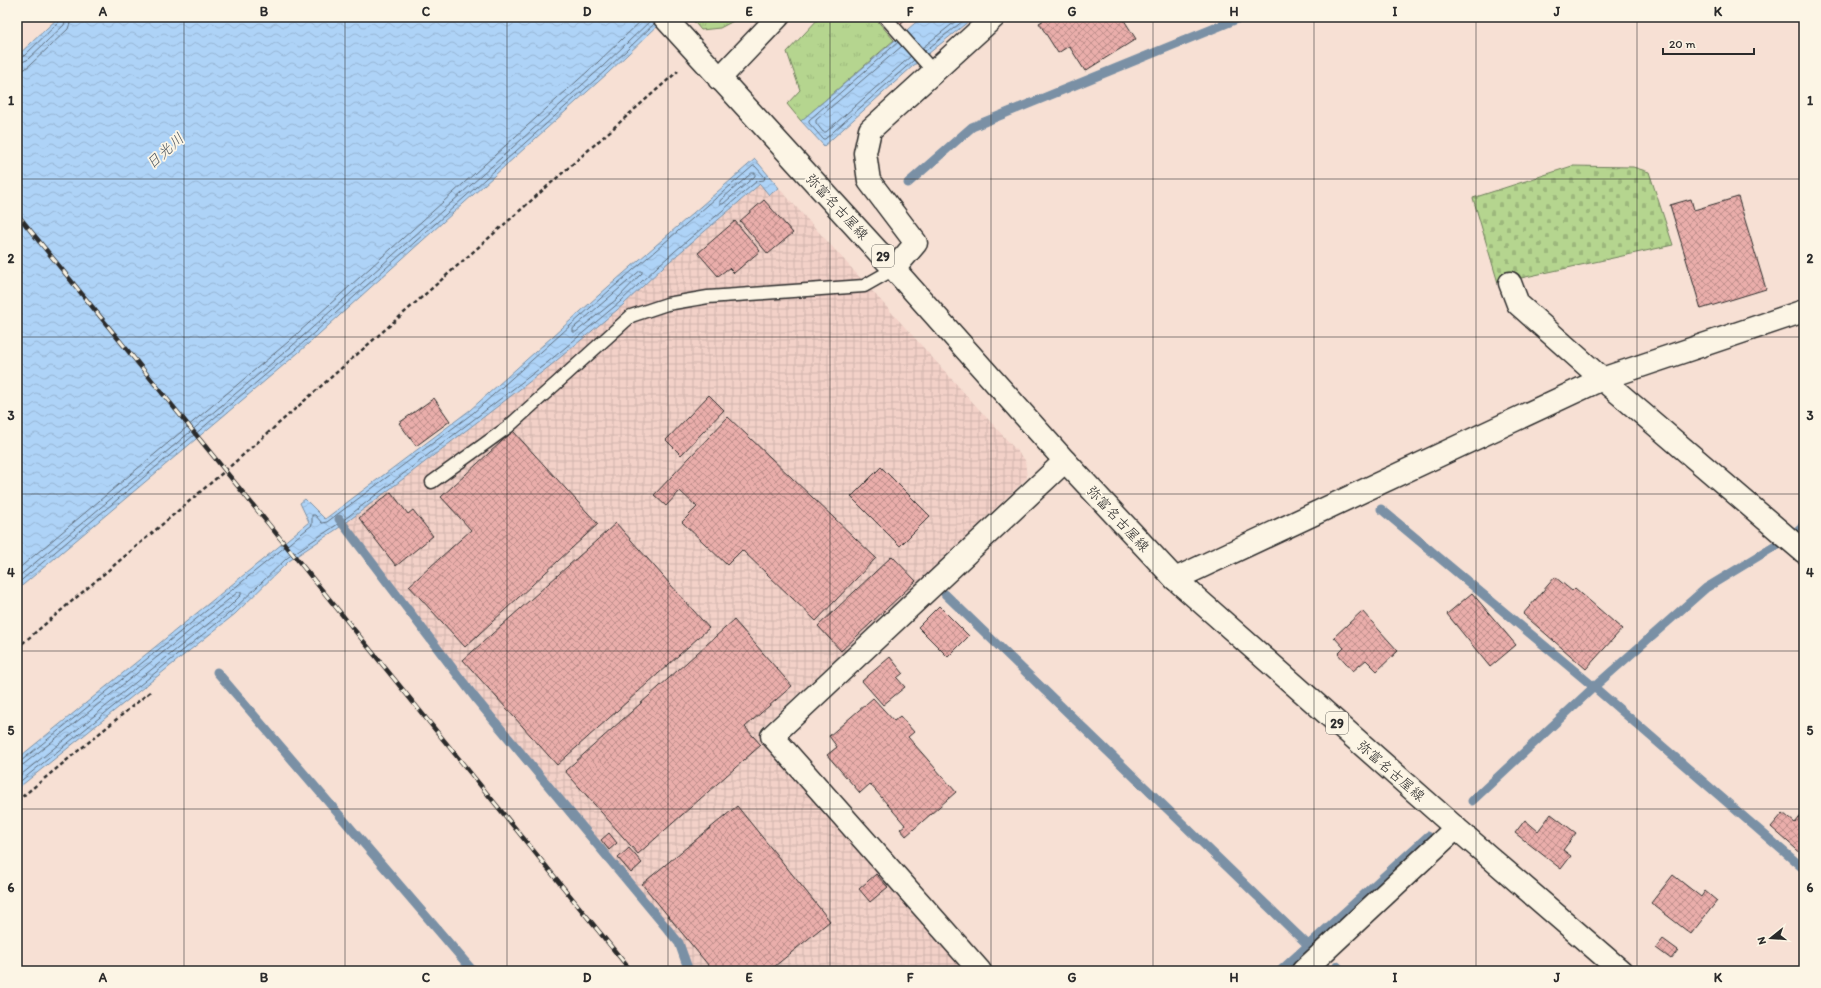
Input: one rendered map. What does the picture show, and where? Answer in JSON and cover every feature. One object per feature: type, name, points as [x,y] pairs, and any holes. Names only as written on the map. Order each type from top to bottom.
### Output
[{"type":"street","name":"弥富名古屋線","points":[[664,17],[894,269],[1065,461],[1175,580],[1456,828],[1621,971]]},
{"type":"street","points":[[719,79],[778,17]]},
{"type":"street","points":[[894,269],[916,243],[869,181],[864,153],[870,130],[930,66],[994,17]]},
{"type":"street","points":[[1510,283],[1518,304],[1602,379],[1804,552]]},
{"type":"street","points":[[1175,580],[1602,379],[1804,311]]},
{"type":"street","points":[[980,971],[772,736],[1065,461]]},
{"type":"street","points":[[1303,971],[1456,828]]},
{"type":"lane","points":[[885,17],[930,66]]},
{"type":"lane","points":[[432,482],[508,427],[631,316],[667,304],[708,297],[864,286],[894,269]]},
{"type":"path","points":[[17,648],[226,470],[697,54]]},
{"type":"path","points":[[17,801],[151,691]]},
{"type":"shaded area","points":[[761,183],[769,195],[779,188],[1025,460],[1027,478],[925,576],[759,730],[960,965],[953,971],[689,971],[679,943],[476,699],[343,525],[550,366],[623,305],[663,267]]},
{"type":"green space","points":[[690,17],[741,17],[720,28],[701,30]]},
{"type":"green space","points":[[820,17],[874,17],[894,40],[801,121],[787,104],[800,90],[787,52]]},
{"type":"green space","points":[[1572,166],[1633,167],[1649,172],[1673,245],[1498,283],[1473,198]]},
{"type":"water","name":"日光川","points":[[59,17],[667,17],[608,73],[298,353],[17,590],[17,56]]},
{"type":"water","points":[[922,17],[974,17],[913,66],[824,146],[801,121]]},
{"type":"water","points":[[755,159],[779,188],[769,195],[760,184],[663,267],[623,305],[550,366],[343,525],[289,561],[235,614],[17,789],[17,759],[309,522],[300,503],[305,499],[325,519],[470,410]]},
{"type":"building","points":[[893,17],[908,17],[900,24]]},
{"type":"building","points":[[1049,17],[1122,17],[1136,39],[1085,71],[1069,46],[1058,53],[1039,23]]},
{"type":"building","points":[[1738,197],[1766,289],[1701,309],[1670,205],[1691,199],[1694,210]]},
{"type":"building","points":[[764,200],[793,233],[768,254],[740,221]]},
{"type":"building","points":[[735,221],[760,251],[734,273],[729,268],[718,276],[698,253]]},
{"type":"building","points":[[709,395],[724,410],[681,455],[666,440]]},
{"type":"building","points":[[434,398],[450,421],[416,446],[399,423]]},
{"type":"building","points":[[728,417],[876,558],[816,621],[742,550],[727,565],[682,522],[697,507],[680,491],[666,506],[654,495]]},
{"type":"building","points":[[513,431],[598,524],[465,647],[409,586],[471,530],[441,497]]},
{"type":"building","points":[[881,467],[930,516],[900,546],[851,497]]},
{"type":"building","points":[[391,492],[408,514],[413,510],[433,536],[396,566],[359,518]]},
{"type":"building","points":[[616,523],[709,628],[557,765],[463,660]]},
{"type":"building","points":[[892,556],[916,581],[841,651],[818,626]]},
{"type":"building","points":[[1555,577],[1572,591],[1575,588],[1622,629],[1586,669],[1523,614]]},
{"type":"building","points":[[1472,593],[1516,645],[1490,667],[1447,614]]},
{"type":"building","points":[[939,606],[969,636],[948,657],[918,627]]},
{"type":"building","points":[[1362,611],[1398,651],[1377,671],[1366,660],[1353,671],[1338,654],[1344,648],[1334,637]]},
{"type":"building","points":[[734,620],[792,686],[745,727],[761,745],[638,854],[565,771]]},
{"type":"building","points":[[890,657],[903,673],[897,678],[905,687],[883,705],[862,681]]},
{"type":"building","points":[[873,698],[894,721],[900,716],[914,732],[908,737],[956,792],[906,836],[900,829],[905,825],[870,784],[860,793],[827,755],[837,747],[829,736]]},
{"type":"building","points":[[737,806],[830,921],[769,971],[713,971],[642,884]]},
{"type":"building","points":[[1804,812],[1804,856],[1771,827],[1783,813],[1795,823]]},
{"type":"building","points":[[1551,814],[1576,833],[1563,850],[1571,856],[1561,869],[1515,833],[1525,820],[1538,831]]},
{"type":"building","points":[[609,833],[617,843],[609,850],[601,840]]},
{"type":"building","points":[[629,848],[642,863],[631,873],[618,858]]},
{"type":"building","points":[[876,874],[888,887],[870,902],[859,889]]},
{"type":"building","points":[[1673,875],[1701,897],[1705,891],[1717,901],[1691,934],[1651,903]]},
{"type":"building","points":[[1663,939],[1678,950],[1671,959],[1656,948]]},
{"type":"waterway","points":[[908,183],[972,127],[1242,17]]},
{"type":"waterway","points":[[1381,509],[1594,687],[1804,869]]},
{"type":"waterway","points":[[339,519],[476,699],[679,943],[689,971]]},
{"type":"waterway","points":[[1797,531],[1804,525]]},
{"type":"waterway","points":[[1472,801],[1594,687],[1706,588],[1777,545]]},
{"type":"waterway","points":[[945,594],[1308,945]]},
{"type":"waterway","points":[[217,672],[473,971]]},
{"type":"waterway","points":[[1280,971],[1428,836]]},
{"type":"waterway","points":[[1337,966],[1342,971]]},
{"type":"railway","points":[[17,214],[631,971]]}]
